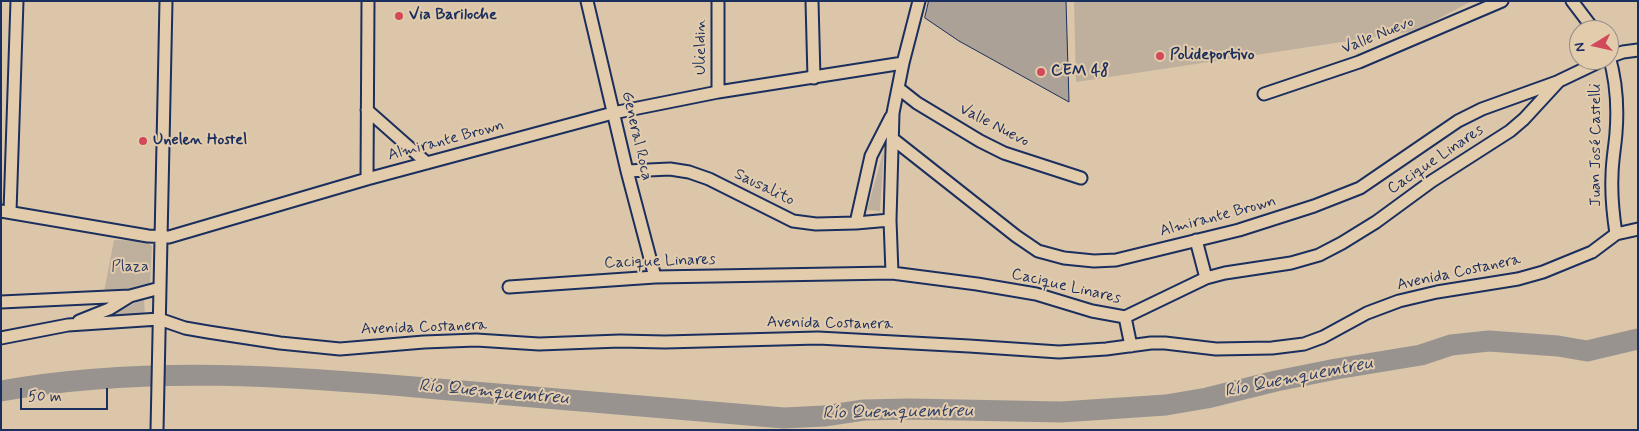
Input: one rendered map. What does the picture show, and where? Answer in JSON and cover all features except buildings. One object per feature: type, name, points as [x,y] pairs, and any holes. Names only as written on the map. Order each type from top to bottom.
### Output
[{"type":"street","points":[[6,212],[17,1]]},
{"type":"street","points":[[158,428],[158,331],[166,1]]},
{"type":"street","points":[[367,179],[368,1]]},
{"type":"street","name":"General Roca","points":[[587,1],[627,171],[655,277]]},
{"type":"street","name":"Ulieldin","points":[[718,1],[718,92]]},
{"type":"street","points":[[812,1],[814,78]]},
{"type":"street","points":[[892,273],[890,220],[893,113],[903,63],[919,1]]},
{"type":"street","name":"Valle Nuevo","points":[[1264,94],[1360,62],[1502,1]]},
{"type":"street","points":[[1572,1],[1586,20]]},
{"type":"street","points":[[1619,55],[1638,50]]},
{"type":"street","name":"Almirante Brown","points":[[6,212],[148,236],[169,237],[367,179],[613,113],[718,92],[903,63]]},
{"type":"street","name":"Cacique Linares","points":[[509,287],[655,277],[892,273],[978,284],[1036,294],[1092,311],[1125,317],[1206,278],[1225,273],[1291,263],[1319,254],[1342,243],[1376,222],[1432,181],[1510,131],[1524,119],[1559,81],[1582,70]]},
{"type":"street","name":"Juan José Castelli","points":[[1612,70],[1616,98],[1616,131],[1611,199],[1616,234]]},
{"type":"street","name":"Almirante Brown","points":[[893,139],[1016,236],[1038,251],[1064,258],[1094,261],[1116,260],[1271,221],[1360,188],[1458,122],[1482,109],[1559,81]]},
{"type":"street","name":"Valle Nuevo","points":[[898,88],[917,103],[980,141],[1004,153],[1081,178]]},
{"type":"street","points":[[367,110],[427,163]]},
{"type":"street","points":[[856,223],[871,156],[893,113]]},
{"type":"street","name":"Sausalito","points":[[627,171],[670,169],[689,172],[709,179],[793,221],[816,224],[890,220]]},
{"type":"street","name":"Avenida Costanera","points":[[1,338],[68,325],[159,319],[185,328],[208,332],[280,343],[340,349],[476,340],[539,344],[818,338],[1059,352],[1106,349],[1151,343],[1216,349],[1272,348],[1304,344],[1323,337],[1367,313],[1399,301],[1437,292],[1518,279],[1543,272],[1592,252],[1616,234],[1638,229]]},
{"type":"street","points":[[1196,240],[1206,278]]},
{"type":"street","points":[[1,302],[130,296],[160,288]]},
{"type":"street","points":[[68,325],[109,309],[130,296]]},
{"type":"street","points":[[1125,317],[1130,346]]},
{"type":"green space","name":"Polideportivo","points":[[1074,1],[1472,1],[1415,31],[1076,82]]},
{"type":"green space","points":[[884,149],[880,211],[867,210]]},
{"type":"green space","name":"Plaza","points":[[114,240],[145,241],[152,246],[150,284],[139,289],[104,292]]},
{"type":"green space","name":"Plaza","points":[[144,298],[145,317],[107,318]]},
{"type":"waterway","name":"Río Quemquemtreu","points":[[1,391],[55,383],[110,378],[219,375],[383,384],[784,418],[824,416],[864,410],[910,409],[1061,412],[1166,405],[1207,398],[1276,381],[1421,355],[1451,345],[1489,341],[1558,346],[1587,351],[1638,339]]},
{"type":"place","name":"Via Bariloche","points":[[399,16]]},
{"type":"place","name":"Polideportivo","points":[[1160,56]]},
{"type":"place","name":"CEM 48","points":[[1041,72]]},
{"type":"place","name":"Unelen Hostel","points":[[143,141]]}]
